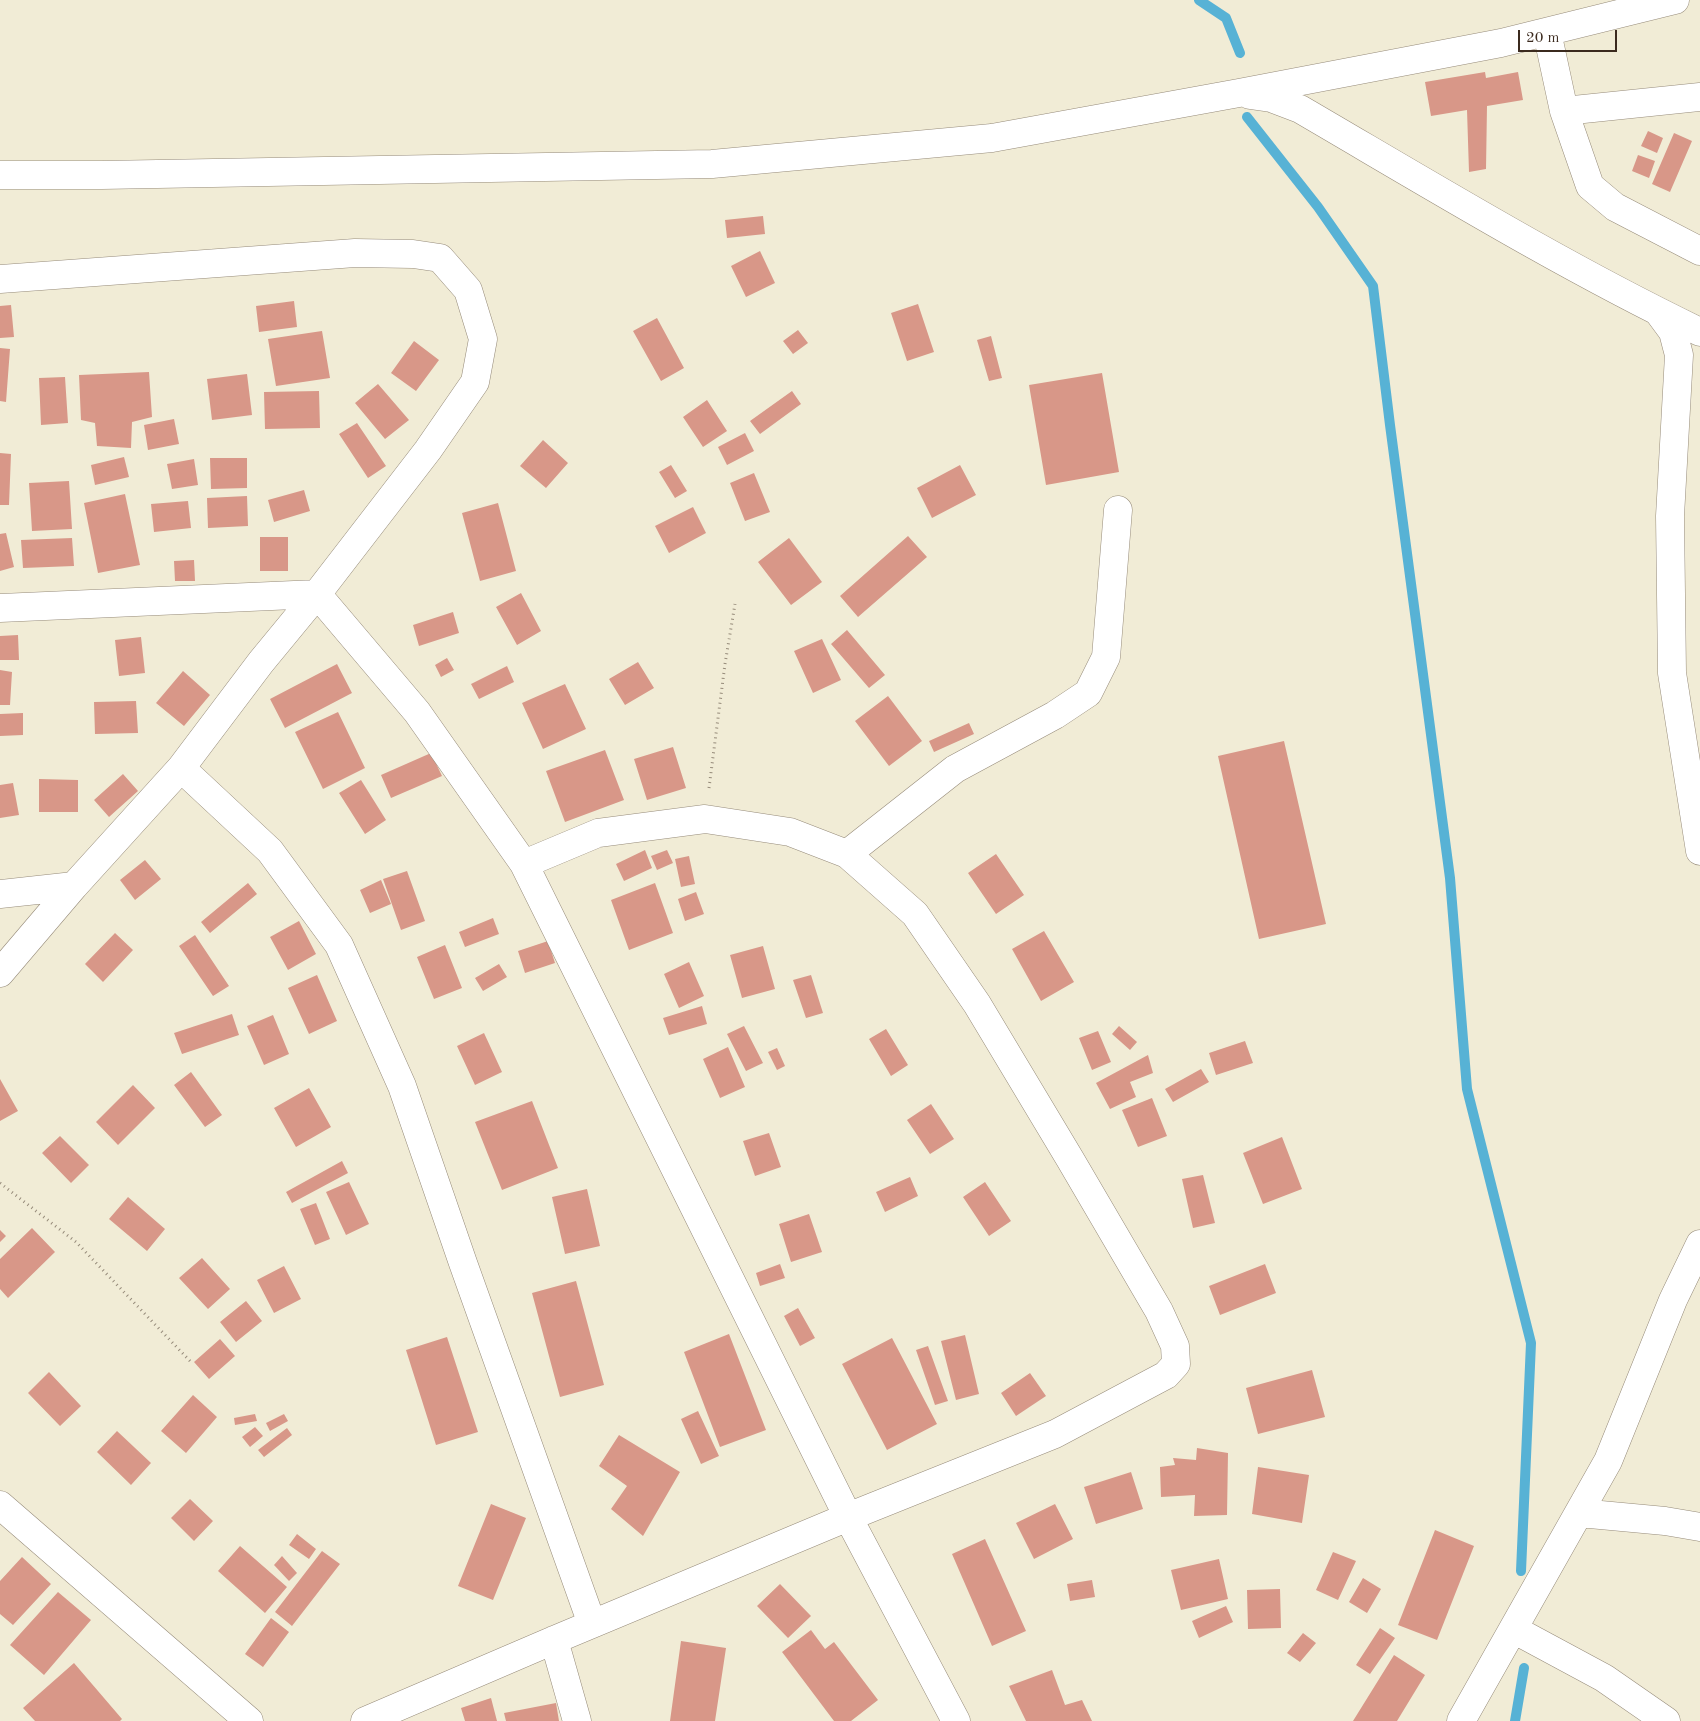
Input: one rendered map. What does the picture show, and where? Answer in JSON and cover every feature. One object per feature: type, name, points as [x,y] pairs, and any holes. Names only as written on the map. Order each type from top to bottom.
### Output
[{"type":"street","points":[[0,175],[112,175],[712,164],[992,138],[1239,94],[1500,43],[1675,0]]},
{"type":"street","points":[[1547,32],[1564,110],[1590,186],[1615,207],[1700,251]]},
{"type":"street","points":[[1239,94],[1271,98],[1300,109],[1562,261],[1659,313],[1700,332]]},
{"type":"street","points":[[1564,110],[1694,101]]},
{"type":"street","points":[[0,280],[355,253],[413,254],[440,258],[468,290],[483,339],[475,382],[428,450],[317,594],[261,662],[181,768],[74,886],[0,973]]},
{"type":"street","points":[[1659,313],[1674,332],[1679,355],[1670,516],[1672,673],[1700,851]]},
{"type":"street","points":[[847,854],[955,769],[1055,716],[1088,693],[1106,657],[1118,510]]},
{"type":"street","points":[[0,608],[317,594]]},
{"type":"street","points":[[317,594],[417,712],[524,864],[848,1517],[956,1721]]},
{"type":"street","points":[[181,768],[270,851],[340,945],[402,1086],[462,1262],[592,1624]]},
{"type":"street","points":[[366,1721],[848,1517],[1055,1434],[1166,1375],[1176,1364],[1175,1346],[1159,1311],[977,1004],[915,914],[847,854],[790,832],[705,818],[598,833],[524,864]]},
{"type":"street","points":[[0,894],[74,886]]},
{"type":"street","points":[[1461,1721],[1608,1461],[1673,1300],[1700,1244]]},
{"type":"street","points":[[0,1505],[249,1721]]},
{"type":"street","points":[[1579,1513],[1700,1527]]},
{"type":"street","points":[[1513,1629],[1604,1678],[1666,1721]]},
{"type":"street","points":[[554,1640],[577,1721]]},
{"type":"path","points":[[705,818],[725,664],[735,604]]},
{"type":"path","points":[[0,1183],[76,1242],[190,1361]]},
{"type":"building","points":[[1485,72],[1486,78],[1518,72],[1523,100],[1487,106],[1486,169],[1469,172],[1467,110],[1431,116],[1425,82]]},
{"type":"building","points":[[1648,131],[1663,138],[1657,153],[1641,146]]},
{"type":"building","points":[[1674,133],[1692,141],[1670,192],[1652,184]]},
{"type":"building","points":[[1638,155],[1655,161],[1649,178],[1632,171]]},
{"type":"building","points":[[763,216],[765,234],[727,238],[725,220]]},
{"type":"building","points":[[760,251],[775,283],[746,297],[731,266]]},
{"type":"building","points":[[294,301],[297,327],[259,332],[256,306]]},
{"type":"building","points":[[918,304],[934,352],[907,361],[891,313]]},
{"type":"building","points":[[11,305],[14,337],[0,338],[0,306]]},
{"type":"building","points":[[657,318],[684,368],[661,381],[633,331]]},
{"type":"building","points":[[798,330],[808,343],[793,354],[783,341]]},
{"type":"building","points":[[322,331],[330,378],[276,386],[268,339]]},
{"type":"building","points":[[991,336],[1002,378],[989,381],[977,340]]},
{"type":"building","points":[[414,341],[439,360],[416,391],[391,373]]},
{"type":"building","points":[[0,348],[10,349],[6,402],[0,401]]},
{"type":"building","points":[[149,372],[152,417],[132,422],[131,448],[97,446],[95,423],[81,420],[79,375]]},
{"type":"building","points":[[1102,373],[1119,472],[1046,485],[1029,385]]},
{"type":"building","points":[[247,374],[252,415],[212,420],[207,379]]},
{"type":"building","points":[[65,377],[68,423],[41,425],[39,378]]},
{"type":"building","points":[[378,384],[409,420],[385,439],[355,403]]},
{"type":"building","points":[[319,391],[320,428],[265,429],[264,392]]},
{"type":"building","points":[[792,391],[801,404],[760,434],[750,421]]},
{"type":"building","points":[[707,400],[727,431],[703,447],[683,417]]},
{"type":"building","points":[[174,419],[179,444],[148,450],[144,425]]},
{"type":"building","points":[[357,423],[386,466],[368,478],[339,434]]},
{"type":"building","points":[[745,433],[754,451],[727,465],[718,447]]},
{"type":"building","points":[[543,440],[568,463],[546,488],[520,466]]},
{"type":"building","points":[[0,453],[11,454],[9,505],[0,505]]},
{"type":"building","points":[[124,457],[129,477],[95,485],[91,465]]},
{"type":"building","points":[[210,458],[247,458],[247,488],[211,489]]},
{"type":"building","points":[[194,459],[198,485],[172,489],[167,464]]},
{"type":"building","points":[[671,465],[687,491],[675,498],[659,472]]},
{"type":"building","points":[[960,465],[976,495],[932,518],[917,488]]},
{"type":"building","points":[[754,473],[770,512],[745,521],[730,483]]},
{"type":"building","points":[[69,481],[72,529],[32,531],[29,483]]},
{"type":"building","points":[[304,490],[310,511],[274,522],[268,500]]},
{"type":"building","points":[[125,494],[140,565],[98,573],[84,503]]},
{"type":"building","points":[[247,496],[248,526],[208,528],[207,498]]},
{"type":"building","points":[[188,501],[191,528],[154,532],[151,504]]},
{"type":"building","points":[[498,503],[516,571],[480,581],[462,513]]},
{"type":"building","points":[[693,507],[706,533],[669,553],[655,526]]},
{"type":"building","points":[[6,533],[14,567],[0,571],[0,534]]},
{"type":"building","points":[[908,536],[927,557],[858,617],[840,596]]},
{"type":"building","points":[[260,537],[288,537],[288,571],[260,571]]},
{"type":"building","points":[[72,538],[74,566],[23,568],[21,540]]},
{"type":"building","points":[[789,538],[822,582],[791,605],[758,562]]},
{"type":"building","points":[[194,560],[195,581],[175,581],[174,561]]},
{"type":"building","points":[[521,593],[541,631],[517,645],[496,607]]},
{"type":"building","points":[[453,612],[459,633],[419,646],[413,625]]},
{"type":"building","points":[[847,630],[885,675],[869,688],[831,644]]},
{"type":"building","points":[[18,635],[19,660],[0,660],[0,636]]},
{"type":"building","points":[[141,637],[145,673],[119,676],[115,640]]},
{"type":"building","points":[[822,639],[841,680],[813,693],[794,651]]},
{"type":"building","points":[[447,658],[454,670],[441,677],[435,665]]},
{"type":"building","points":[[638,662],[654,688],[625,705],[609,679]]},
{"type":"building","points":[[337,664],[352,693],[285,728],[270,699]]},
{"type":"building","points":[[507,666],[514,682],[479,699],[471,684]]},
{"type":"building","points":[[0,670],[12,672],[10,705],[0,705]]},
{"type":"building","points":[[183,671],[210,695],[184,726],[156,703]]},
{"type":"building","points":[[565,684],[586,729],[543,749],[522,703]]},
{"type":"building","points":[[888,696],[922,741],[889,766],[855,721]]},
{"type":"building","points":[[136,701],[138,733],[95,734],[94,702]]},
{"type":"building","points":[[338,712],[365,768],[323,789],[295,732]]},
{"type":"building","points":[[23,713],[23,735],[0,736],[0,714]]},
{"type":"building","points":[[969,723],[974,734],[934,752],[929,741]]},
{"type":"building","points":[[1284,741],[1326,924],[1259,939],[1218,756]]},
{"type":"building","points":[[673,747],[686,788],[647,800],[634,759]]},
{"type":"building","points":[[605,750],[624,800],[565,822],[546,771]]},
{"type":"building","points":[[431,753],[442,776],[391,798],[381,775]]},
{"type":"building","points":[[123,774],[138,791],[109,817],[94,800]]},
{"type":"building","points":[[39,779],[78,780],[78,812],[39,812]]},
{"type":"building","points":[[361,780],[386,820],[365,834],[339,793]]},
{"type":"building","points":[[13,783],[19,815],[0,818],[0,785]]},
{"type":"building","points":[[645,850],[652,868],[624,881],[616,864]]},
{"type":"building","points":[[667,850],[673,863],[657,870],[651,856]]},
{"type":"building","points":[[996,854],[1024,895],[996,914],[968,873]]},
{"type":"building","points":[[689,856],[695,884],[681,887],[675,859]]},
{"type":"building","points":[[145,860],[161,879],[135,900],[120,880]]},
{"type":"building","points":[[407,871],[425,921],[401,930],[383,879]]},
{"type":"building","points":[[381,880],[391,904],[370,913],[360,890]]},
{"type":"building","points":[[248,883],[257,894],[210,933],[201,922]]},
{"type":"building","points":[[655,883],[673,933],[629,950],[611,900]]},
{"type":"building","points":[[696,892],[704,914],[685,921],[678,899]]},
{"type":"building","points":[[493,918],[499,934],[465,947],[459,932]]},
{"type":"building","points":[[299,921],[316,954],[288,970],[270,937]]},
{"type":"building","points":[[1044,931],[1074,982],[1041,1001],[1012,949]]},
{"type":"building","points":[[115,933],[133,950],[103,982],[85,964]]},
{"type":"building","points":[[195,935],[229,986],[213,996],[179,946]]},
{"type":"building","points":[[548,941],[555,963],[525,973],[518,951]]},
{"type":"building","points":[[445,945],[462,988],[434,999],[417,957]]},
{"type":"building","points":[[763,946],[775,989],[742,998],[730,955]]},
{"type":"building","points":[[689,962],[704,996],[679,1008],[664,974]]},
{"type":"building","points":[[499,964],[507,977],[483,991],[475,978]]},
{"type":"building","points":[[317,975],[337,1021],[309,1034],[288,988]]},
{"type":"building","points":[[811,975],[823,1013],[806,1018],[793,980]]},
{"type":"building","points":[[702,1006],[707,1024],[669,1035],[663,1018]]},
{"type":"building","points":[[232,1014],[239,1035],[182,1054],[174,1033]]},
{"type":"building","points":[[273,1015],[289,1054],[264,1065],[247,1026]]},
{"type":"building","points":[[744,1026],[763,1063],[746,1071],[727,1034]]},
{"type":"building","points":[[1119,1026],[1137,1042],[1130,1050],[1112,1034]]},
{"type":"building","points":[[886,1029],[908,1065],[891,1076],[869,1039]]},
{"type":"building","points":[[1098,1031],[1111,1062],[1092,1070],[1079,1038]]},
{"type":"building","points":[[484,1033],[502,1072],[475,1085],[457,1046]]},
{"type":"building","points":[[1245,1041],[1253,1063],[1216,1075],[1209,1053]]},
{"type":"building","points":[[728,1047],[745,1087],[720,1098],[703,1059]]},
{"type":"building","points":[[777,1048],[785,1066],[777,1070],[768,1052]]},
{"type":"building","points":[[1148,1055],[1153,1073],[1130,1082],[1136,1097],[1110,1109],[1096,1083]]},
{"type":"building","points":[[1201,1069],[1209,1082],[1173,1102],[1165,1089]]},
{"type":"building","points":[[191,1072],[222,1115],[205,1127],[174,1085]]},
{"type":"building","points":[[0,1079],[18,1111],[0,1121]]},
{"type":"building","points":[[133,1085],[155,1108],[118,1145],[96,1122]]},
{"type":"building","points":[[309,1088],[331,1127],[296,1147],[274,1108]]},
{"type":"building","points":[[1152,1098],[1167,1136],[1138,1147],[1122,1110]]},
{"type":"building","points":[[532,1101],[558,1168],[502,1190],[475,1122]]},
{"type":"building","points":[[931,1104],[954,1139],[930,1154],[907,1120]]},
{"type":"building","points":[[769,1133],[781,1167],[755,1176],[743,1141]]},
{"type":"building","points":[[60,1136],[89,1165],[71,1183],[42,1153]]},
{"type":"building","points":[[1282,1137],[1302,1189],[1263,1204],[1243,1153]]},
{"type":"building","points":[[342,1161],[348,1173],[292,1203],[286,1192]]},
{"type":"building","points":[[1203,1175],[1215,1223],[1193,1228],[1182,1179]]},
{"type":"building","points":[[910,1177],[918,1196],[885,1212],[876,1192]]},
{"type":"building","points":[[349,1182],[369,1224],[346,1235],[326,1192]]},
{"type":"building","points":[[985,1182],[1011,1221],[989,1236],[963,1197]]},
{"type":"building","points":[[587,1189],[600,1246],[565,1254],[552,1197]]},
{"type":"building","points":[[128,1197],[165,1229],[147,1251],[109,1219]]},
{"type":"building","points":[[316,1203],[330,1239],[315,1245],[300,1209]]},
{"type":"building","points":[[809,1214],[822,1252],[791,1262],[779,1224]]},
{"type":"building","points":[[32,1228],[55,1252],[8,1298],[0,1289],[0,1259]]},
{"type":"building","points":[[0,1230],[6,1236],[0,1242]]},
{"type":"building","points":[[202,1258],[230,1289],[208,1309],[179,1278]]},
{"type":"building","points":[[780,1264],[785,1278],[760,1286],[756,1273]]},
{"type":"building","points":[[1265,1264],[1276,1293],[1220,1315],[1209,1286]]},
{"type":"building","points":[[284,1266],[301,1299],[274,1313],[257,1280]]},
{"type":"building","points":[[576,1281],[604,1385],[560,1397],[532,1293]]},
{"type":"building","points":[[246,1301],[262,1321],[236,1342],[220,1322]]},
{"type":"building","points":[[798,1308],[815,1338],[800,1346],[784,1316]]},
{"type":"building","points":[[729,1334],[766,1430],[720,1447],[684,1352]]},
{"type":"building","points":[[965,1335],[979,1394],[956,1400],[941,1341]]},
{"type":"building","points":[[447,1337],[478,1432],[436,1445],[406,1350]]},
{"type":"building","points":[[892,1338],[937,1424],[887,1450],[842,1364]]},
{"type":"building","points":[[220,1339],[235,1356],[209,1379],[194,1362]]},
{"type":"building","points":[[928,1346],[948,1401],[935,1405],[916,1350]]},
{"type":"building","points":[[1312,1370],[1325,1417],[1258,1434],[1246,1388]]},
{"type":"building","points":[[49,1372],[81,1406],[60,1426],[28,1393]]},
{"type":"building","points":[[1030,1373],[1046,1396],[1016,1416],[1001,1393]]},
{"type":"building","points":[[193,1395],[217,1417],[186,1453],[161,1431]]},
{"type":"building","points":[[698,1411],[719,1456],[701,1464],[681,1419]]},
{"type":"building","points":[[255,1414],[257,1421],[235,1425],[234,1418]]},
{"type":"building","points":[[284,1414],[288,1421],[270,1431],[266,1423]]},
{"type":"building","points":[[255,1427],[263,1436],[250,1447],[242,1437]]},
{"type":"building","points":[[287,1428],[292,1435],[264,1457],[258,1450]]},
{"type":"building","points":[[117,1431],[151,1463],[131,1485],[97,1452]]},
{"type":"building","points":[[619,1435],[680,1472],[643,1536],[611,1509],[627,1486],[599,1466]]},
{"type":"building","points":[[1197,1448],[1228,1453],[1227,1515],[1194,1516],[1195,1495],[1161,1497],[1160,1467],[1175,1465],[1173,1458],[1196,1460]]},
{"type":"building","points":[[1258,1467],[1309,1475],[1302,1523],[1252,1514]]},
{"type":"building","points":[[1131,1472],[1143,1509],[1096,1524],[1084,1487]]},
{"type":"building","points":[[190,1499],[213,1521],[194,1541],[171,1518]]},
{"type":"building","points":[[491,1504],[526,1518],[493,1600],[458,1586]]},
{"type":"building","points":[[1055,1504],[1073,1539],[1034,1559],[1016,1523]]},
{"type":"building","points":[[1435,1530],[1474,1546],[1437,1640],[1398,1625]]},
{"type":"building","points":[[297,1534],[316,1549],[309,1559],[289,1545]]},
{"type":"building","points":[[985,1539],[1026,1631],[992,1646],[952,1554]]},
{"type":"building","points":[[240,1546],[287,1587],[265,1613],[218,1571]]},
{"type":"building","points":[[322,1551],[340,1564],[292,1626],[275,1612]]},
{"type":"building","points":[[1333,1552],[1356,1561],[1338,1600],[1316,1590]]},
{"type":"building","points":[[282,1556],[297,1573],[289,1581],[274,1565]]},
{"type":"building","points":[[22,1557],[51,1584],[13,1625],[0,1614],[0,1581]]},
{"type":"building","points":[[1219,1559],[1228,1599],[1181,1610],[1171,1570]]},
{"type":"building","points":[[1363,1578],[1381,1589],[1367,1613],[1349,1602]]},
{"type":"building","points":[[1092,1580],[1095,1597],[1070,1601],[1067,1584]]},
{"type":"building","points":[[780,1584],[811,1616],[788,1638],[757,1606]]},
{"type":"building","points":[[1280,1589],[1281,1628],[1248,1629],[1247,1590]]},
{"type":"building","points":[[58,1592],[91,1620],[44,1675],[10,1645]]},
{"type":"building","points":[[1226,1606],[1233,1622],[1199,1638],[1192,1621]]},
{"type":"building","points":[[271,1618],[289,1632],[263,1667],[245,1654]]},
{"type":"building","points":[[1380,1628],[1395,1638],[1370,1674],[1356,1665]]},
{"type":"building","points":[[811,1630],[825,1649],[834,1642],[878,1700],[851,1721],[834,1721],[782,1652]]},
{"type":"building","points":[[1303,1633],[1316,1643],[1300,1662],[1287,1653]]},
{"type":"building","points":[[681,1641],[726,1648],[715,1721],[670,1721]]},
{"type":"building","points":[[1394,1655],[1425,1675],[1397,1721],[1353,1721]]},
{"type":"building","points":[[74,1663],[122,1719],[120,1721],[35,1721],[23,1708]]},
{"type":"building","points":[[1052,1670],[1065,1705],[1082,1700],[1092,1721],[1026,1721],[1009,1686]]},
{"type":"building","points":[[491,1698],[497,1721],[465,1721],[461,1708]]},
{"type":"building","points":[[556,1703],[559,1721],[506,1721],[504,1713]]},
{"type":"waterway","points":[[1199,0],[1226,18],[1240,53]]},
{"type":"waterway","points":[[1247,117],[1318,207],[1373,286],[1450,878],[1467,1089],[1531,1343],[1521,1571]]},
{"type":"waterway","points":[[1515,1721],[1524,1668]]}]
